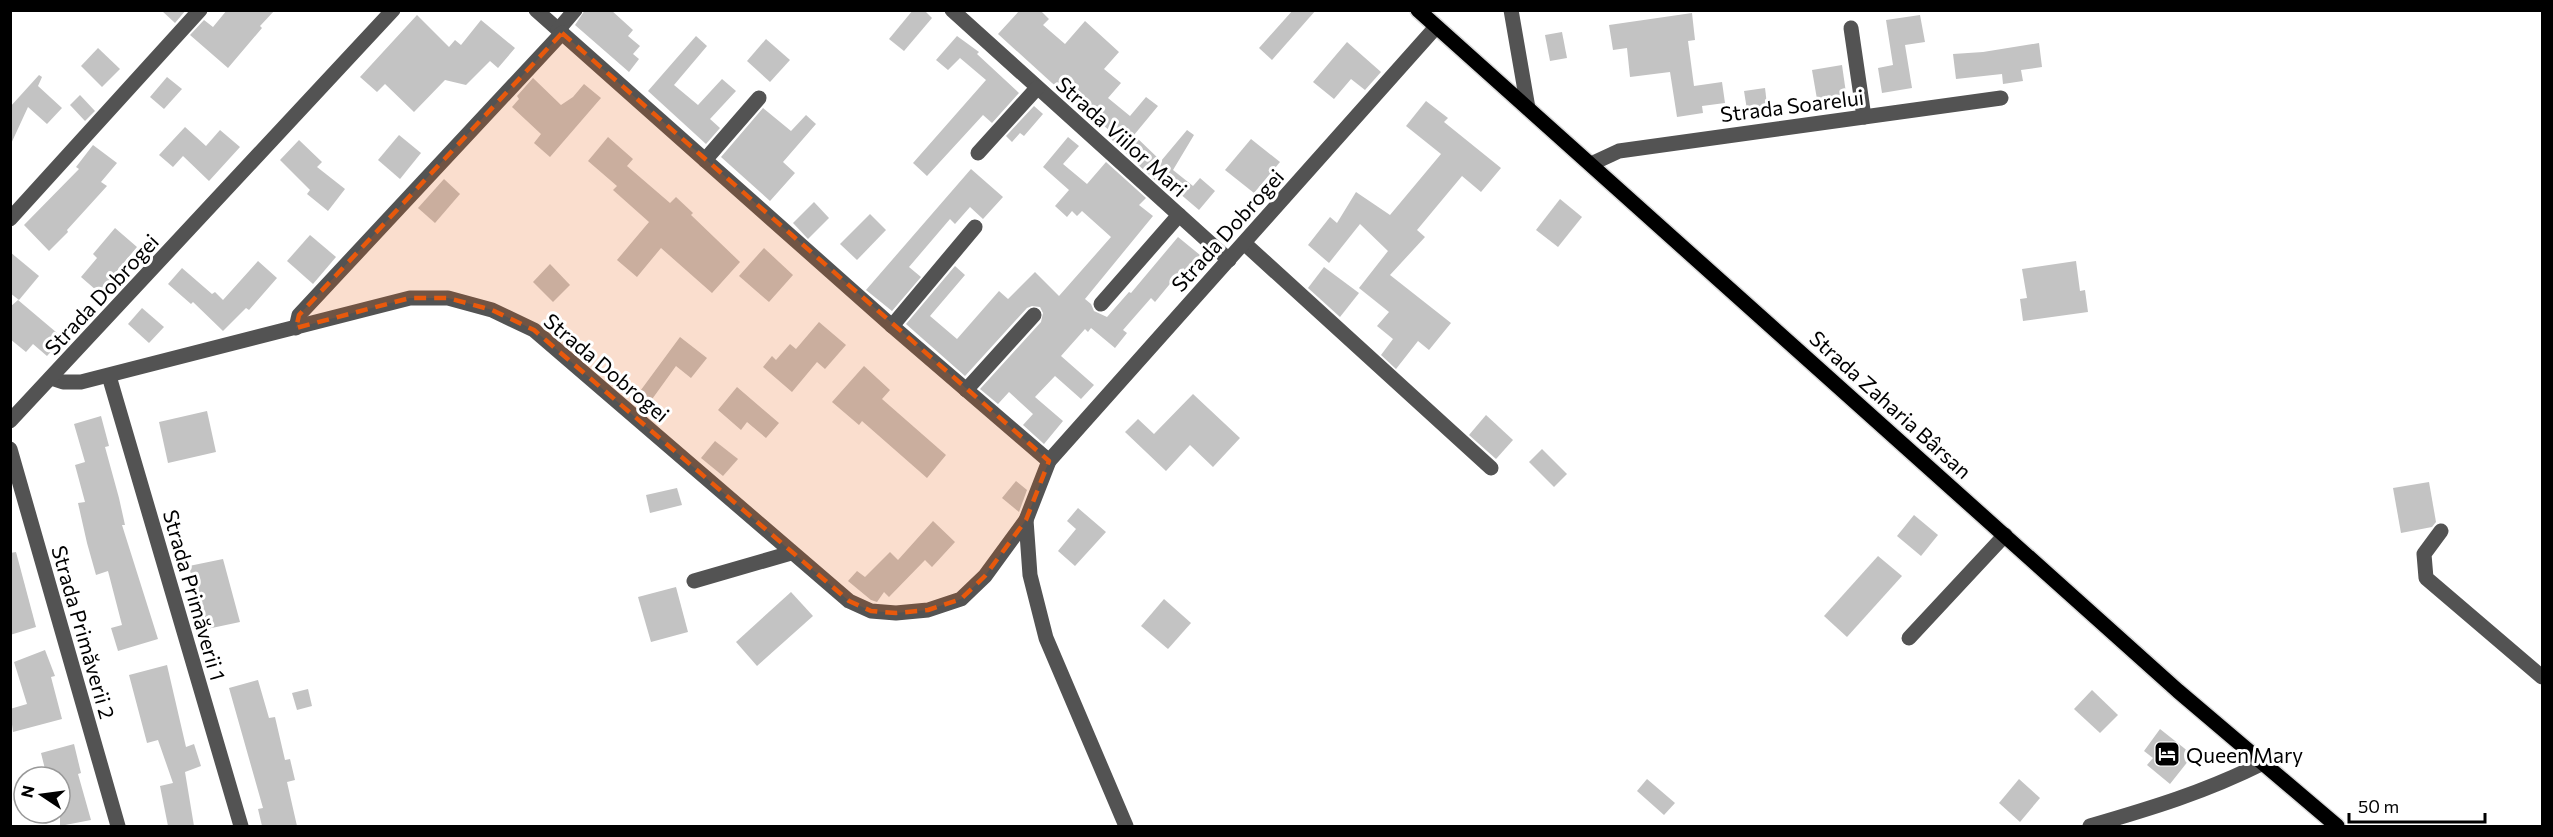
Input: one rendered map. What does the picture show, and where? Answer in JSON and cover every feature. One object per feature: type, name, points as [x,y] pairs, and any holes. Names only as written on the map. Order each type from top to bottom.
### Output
[{"type":"main road","name":"Strada Zaharia Bârsan","points":[[1418,10],[2178,691],[2337,826]]},
{"type":"street","points":[[10,219],[200,10]]},
{"type":"street","name":"Strada Dobrogei","points":[[10,421],[393,10]]},
{"type":"street","points":[[536,10],[892,326],[1049,461]]},
{"type":"street","points":[[296,328],[299,315],[560,32],[575,10]]},
{"type":"street","name":"Strada Viilor Mari","points":[[952,10],[1229,260]]},
{"type":"street","points":[[1511,10],[1528,108]]},
{"type":"street","name":"Strada Dobrogei","points":[[51,378],[63,382],[81,382],[410,298],[448,298],[492,310],[534,330],[790,553],[849,601],[871,610],[896,613],[928,610],[960,599],[985,576],[1026,520],[1049,461],[1436,27]]},
{"type":"street","points":[[1851,28],[1864,117]]},
{"type":"street","name":"Strada Viilor Mari","points":[[978,153],[1037,87]]},
{"type":"street","points":[[705,160],[759,98]]},
{"type":"street","name":"Strada Soarelui","points":[[1591,164],[1619,151],[2001,98]]},
{"type":"street","name":"Strada Viilor Mari","points":[[1101,304],[1179,215]]},
{"type":"street","points":[[892,326],[975,227]]},
{"type":"street","points":[[1244,243],[1491,468]]},
{"type":"street","points":[[966,390],[1034,315]]},
{"type":"street","name":"Strada Primăverii 1","points":[[109,376],[241,826]]},
{"type":"street","name":"Strada Primăverii 2","points":[[10,448],[118,826]]},
{"type":"street","points":[[1026,520],[1030,575],[1046,638],[1126,826]]},
{"type":"street","points":[[2442,531],[2424,555],[2426,578],[2542,677]]},
{"type":"street","points":[[1909,638],[2005,535]]},
{"type":"street","points":[[694,581],[790,553]]},
{"type":"street","points":[[2090,826],[2166,804],[2216,786],[2263,763]]},
{"type":"highlighted area","points":[[562,33],[1049,461],[1026,520],[985,576],[961,599],[928,610],[896,613],[871,611],[849,601],[534,330],[492,310],[448,298],[410,298],[296,328],[299,315]]},
{"type":"building","points":[[161,10],[186,10],[175,23]]},
{"type":"building","points":[[227,10],[275,10],[228,68],[190,35],[204,20],[213,27]]},
{"type":"building","points":[[585,10],[611,10],[633,30],[628,36],[640,46],[633,54],[639,59],[629,72],[575,25]]},
{"type":"building","points":[[913,10],[924,10],[932,18],[904,51],[889,39]]},
{"type":"building","points":[[1020,10],[1040,10],[1049,19],[1043,25],[1065,44],[1085,21],[1119,52],[1104,69],[1121,83],[1108,98],[1130,116],[1146,97],[1158,106],[1134,135],[1161,161],[1187,130],[1194,135],[1173,170],[1193,186],[1200,178],[1215,191],[1199,210],[1172,187],[1169,191],[1159,184],[1111,139],[1115,135],[1052,83],[998,34]]},
{"type":"building","points":[[1293,10],[1316,10],[1272,60],[1259,48]]},
{"type":"building","points":[[1692,13],[1695,40],[1688,41],[1694,86],[1722,82],[1725,103],[1702,106],[1703,113],[1677,117],[1670,72],[1630,77],[1627,48],[1613,50],[1609,25]]},
{"type":"building","points":[[417,15],[449,47],[455,40],[461,45],[481,20],[515,48],[498,68],[490,61],[466,85],[445,80],[414,112],[385,84],[377,92],[360,77]]},
{"type":"building","points":[[1920,15],[1925,42],[1905,45],[1912,88],[1882,93],[1878,68],[1893,65],[1886,20]]},
{"type":"building","points":[[1562,32],[1567,58],[1550,61],[1545,35]]},
{"type":"building","points":[[696,36],[707,46],[674,85],[698,105],[722,79],[736,91],[710,119],[720,128],[706,144],[648,91]]},
{"type":"building","points":[[957,36],[979,52],[977,54],[1019,93],[992,123],[983,115],[927,176],[913,163],[986,80],[960,58],[948,70],[936,60]]},
{"type":"building","points":[[766,39],[790,60],[770,82],[747,61]]},
{"type":"building","points":[[1347,42],[1381,72],[1365,90],[1351,79],[1334,99],[1313,82]]},
{"type":"building","points":[[2039,43],[2042,67],[2021,70],[2023,81],[2003,84],[2002,74],[1956,79],[1953,54],[1983,52]]},
{"type":"building","points":[[98,48],[120,69],[102,87],[81,66]]},
{"type":"building","points":[[1842,65],[1847,100],[1818,105],[1812,70]]},
{"type":"building","points":[[39,75],[42,77],[38,86],[62,108],[47,124],[28,107],[10,146],[10,107]]},
{"type":"building","points":[[167,77],[182,89],[164,109],[150,97]]},
{"type":"building","points":[[533,78],[561,105],[573,97],[584,84],[601,98],[550,157],[534,143],[541,134],[512,107],[519,99],[517,96]]},
{"type":"building","points":[[1765,88],[1768,113],[1748,116],[1744,91]]},
{"type":"building","points":[[80,95],[95,111],[85,121],[70,105]]},
{"type":"building","points":[[1426,101],[1448,118],[1444,122],[1501,168],[1481,192],[1462,176],[1417,230],[1425,237],[1390,275],[1451,323],[1429,350],[1418,341],[1396,369],[1381,355],[1393,339],[1377,326],[1389,312],[1359,288],[1388,251],[1360,224],[1329,263],[1308,245],[1330,217],[1337,223],[1356,192],[1390,215],[1441,154],[1406,126]]},
{"type":"building","points":[[1034,106],[1043,114],[1024,136],[1020,133],[1012,142],[1006,136]]},
{"type":"building","points":[[763,108],[791,131],[806,115],[816,124],[783,162],[795,173],[770,201],[721,157]]},
{"type":"building","points":[[185,127],[206,146],[220,130],[240,147],[209,181],[183,156],[173,167],[159,155]]},
{"type":"building","points":[[399,135],[421,153],[400,179],[378,160]]},
{"type":"building","points":[[608,137],[633,159],[627,166],[670,203],[676,197],[693,213],[691,215],[740,262],[712,293],[661,248],[637,277],[617,260],[649,222],[613,190],[617,186],[588,161]]},
{"type":"building","points":[[1068,137],[1079,146],[1063,164],[1087,184],[1106,162],[1146,198],[1139,205],[1153,216],[1085,299],[1094,311],[1107,317],[1129,292],[1131,293],[1178,237],[1200,255],[1187,272],[1183,268],[1155,302],[1151,298],[1123,330],[1127,333],[1115,348],[1091,328],[1088,332],[1085,329],[1061,356],[1094,385],[1081,399],[1055,376],[1035,397],[1063,421],[1044,444],[1023,425],[1033,414],[1009,392],[998,404],[980,389],[1041,322],[1043,313],[1040,307],[1027,308],[965,376],[906,324],[955,266],[965,275],[930,316],[957,339],[999,291],[1008,299],[1035,272],[1059,296],[1111,237],[1082,211],[1077,216],[1072,211],[1067,217],[1055,206],[1069,190],[1043,167]]},
{"type":"building","points":[[1251,139],[1280,162],[1254,193],[1225,170]]},
{"type":"building","points":[[299,140],[322,162],[317,167],[345,189],[328,211],[307,194],[310,190],[280,160]]},
{"type":"building","points":[[93,145],[117,163],[101,182],[107,186],[49,251],[24,225],[79,169],[76,167]]},
{"type":"building","points":[[971,169],[1003,197],[983,219],[970,207],[955,224],[950,219],[909,267],[921,277],[892,311],[866,290]]},
{"type":"building","points":[[444,179],[460,194],[435,223],[418,208]]},
{"type":"building","points":[[1560,199],[1582,217],[1558,247],[1536,230]]},
{"type":"building","points":[[814,202],[829,218],[808,239],[793,223]]},
{"type":"building","points":[[870,214],[886,230],[857,260],[840,244]]},
{"type":"building","points":[[115,228],[137,247],[111,278],[116,282],[104,297],[81,277],[97,258],[93,254]]},
{"type":"building","points":[[310,235],[336,257],[313,284],[287,261]]},
{"type":"building","points":[[764,248],[793,275],[769,302],[739,276]]},
{"type":"building","points":[[10,252],[39,276],[19,300],[10,293]]},
{"type":"building","points":[[258,261],[277,278],[249,310],[246,308],[223,331],[193,302],[191,304],[168,284],[182,268],[212,294],[215,292],[223,300]]},
{"type":"building","points":[[2076,261],[2080,291],[2085,290],[2088,312],[2023,321],[2020,299],[2027,298],[2022,269]]},
{"type":"building","points":[[550,264],[570,285],[553,302],[533,282]]},
{"type":"building","points":[[1324,267],[1359,293],[1340,317],[1308,288]]},
{"type":"building","points":[[18,300],[63,338],[47,356],[33,344],[26,352],[10,339],[10,307]]},
{"type":"building","points":[[142,308],[164,327],[149,343],[128,324]]},
{"type":"building","points":[[819,322],[846,345],[825,369],[817,362],[792,392],[763,367],[772,356],[776,360],[790,344],[796,349]]},
{"type":"building","points":[[680,337],[707,358],[691,378],[676,366],[650,402],[638,394]]},
{"type":"building","points":[[864,366],[890,390],[882,399],[946,455],[927,478],[862,421],[859,425],[832,402]]},
{"type":"building","points":[[737,387],[779,423],[766,438],[747,422],[741,430],[718,410]]},
{"type":"building","points":[[1193,394],[1240,438],[1213,467],[1190,445],[1166,471],[1125,432],[1138,419],[1154,434]]},
{"type":"building","points":[[207,411],[216,452],[168,463],[159,422]]},
{"type":"building","points":[[1486,415],[1513,440],[1496,459],[1469,435]]},
{"type":"building","points":[[101,416],[109,446],[105,447],[125,525],[122,525],[158,639],[118,651],[111,628],[122,625],[108,571],[96,575],[78,503],[85,502],[75,465],[85,462],[74,424]]},
{"type":"building","points":[[715,441],[738,459],[723,476],[701,458]]},
{"type":"building","points":[[1542,449],[1567,474],[1554,487],[1529,462]]},
{"type":"building","points":[[1016,481],[1027,490],[1019,512],[1002,498]]},
{"type":"building","points":[[2429,482],[2436,522],[2432,527],[2401,533],[2393,488]]},
{"type":"building","points":[[677,488],[682,505],[650,513],[646,495]]},
{"type":"building","points":[[1078,508],[1106,532],[1075,566],[1058,551],[1076,529],[1067,521]]},
{"type":"building","points":[[1914,515],[1938,535],[1921,556],[1897,536]]},
{"type":"building","points":[[933,521],[955,542],[932,567],[925,560],[889,597],[884,592],[877,602],[871,600],[848,581],[857,571],[865,577],[890,552],[898,560]]},
{"type":"building","points":[[16,552],[36,627],[10,635],[10,553]]},
{"type":"building","points":[[1878,556],[1902,576],[1847,637],[1824,616]]},
{"type":"building","points":[[223,559],[240,622],[207,629],[198,586],[194,587],[189,566]]},
{"type":"building","points":[[676,587],[688,632],[651,642],[638,597]]},
{"type":"building","points":[[791,592],[813,616],[757,666],[736,642]]},
{"type":"building","points":[[1164,599],[1191,623],[1168,649],[1141,626]]},
{"type":"building","points":[[45,650],[55,676],[51,677],[62,719],[13,732],[10,709],[27,704],[14,662]]},
{"type":"building","points":[[167,665],[186,747],[194,744],[201,766],[185,772],[194,826],[168,826],[160,786],[173,783],[158,740],[147,743],[129,675]]},
{"type":"building","points":[[258,680],[269,718],[275,717],[285,760],[290,759],[295,780],[287,782],[297,826],[262,826],[258,809],[263,808],[229,688]]},
{"type":"building","points":[[308,689],[312,706],[297,710],[292,693]]},
{"type":"building","points":[[2092,690],[2118,715],[2100,733],[2074,709]]},
{"type":"building","name":"Queen Mary","points":[[2160,729],[2189,752],[2185,757],[2189,760],[2170,784],[2147,765],[2153,758],[2144,751]]},
{"type":"building","points":[[74,744],[81,773],[78,774],[91,820],[72,824],[72,765],[44,765],[41,753]]},
{"type":"building","points":[[1647,779],[1675,803],[1664,815],[1637,791]]},
{"type":"building","points":[[2019,779],[2040,798],[2020,822],[1999,803]]},
{"type":"place","name":"Queen Mary","points":[[2167,754]]}]
